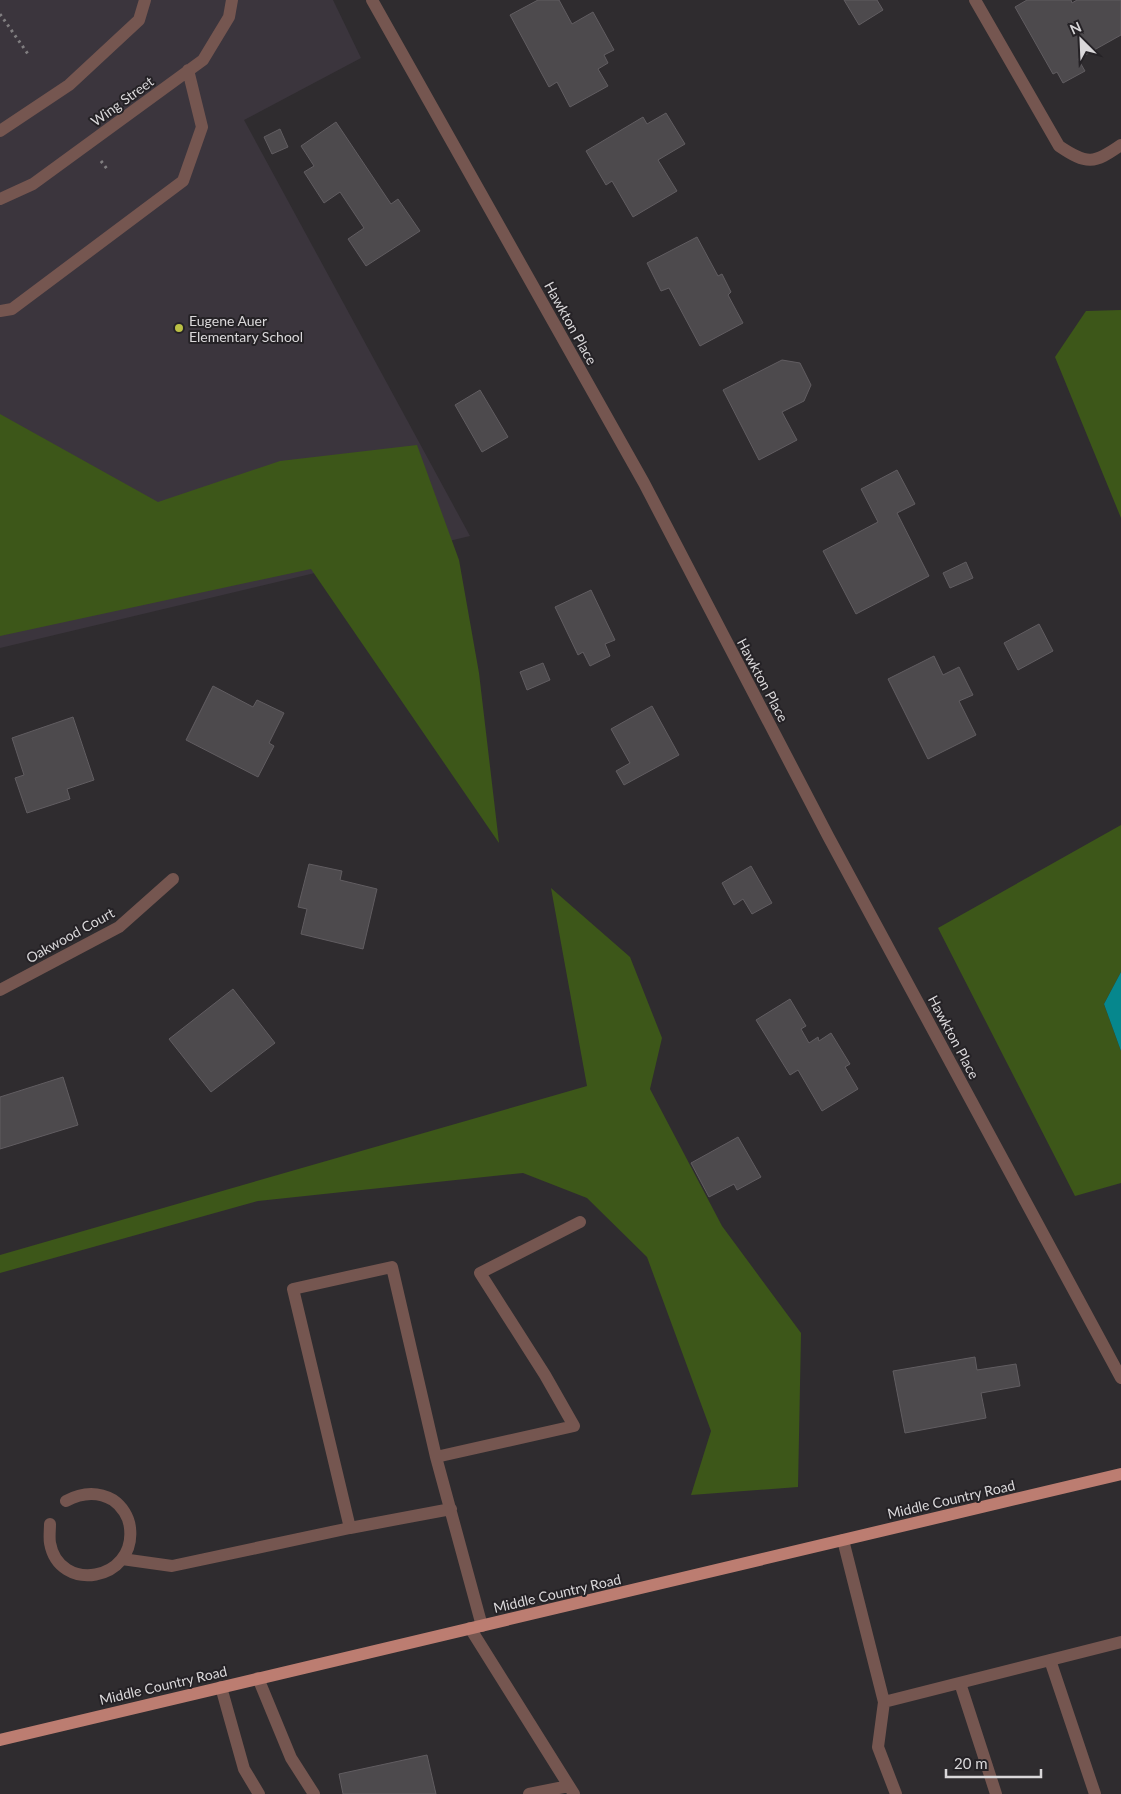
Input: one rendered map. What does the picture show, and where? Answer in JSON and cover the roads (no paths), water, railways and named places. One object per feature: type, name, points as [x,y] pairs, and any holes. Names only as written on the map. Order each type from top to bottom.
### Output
[{"type":"main road","name":"Middle Country Road","points":[[0,1740],[1121,1474]]},
{"type":"street","points":[[0,132],[68,85],[139,20],[145,0]]},
{"type":"street","name":"Wing Street","points":[[0,199],[33,184],[203,60],[229,17],[232,0]]},
{"type":"street","name":"Hawkton Place","points":[[372,0],[644,483],[828,836],[1121,1378]]},
{"type":"street","points":[[975,0],[1059,146],[1073,156],[1088,162],[1105,156],[1121,145]]},
{"type":"street","points":[[0,311],[12,309],[182,182],[202,127],[188,70]]},
{"type":"street","name":"Oakwood Court","points":[[0,990],[119,927],[173,879]]},
{"type":"street","points":[[436,1457],[574,1426],[546,1376],[480,1273],[580,1222]]},
{"type":"street","points":[[350,1528],[293,1289],[392,1267],[436,1457],[451,1508],[476,1627],[571,1790],[529,1794]]},
{"type":"street","points":[[50,1524],[50,1544],[55,1556],[63,1566],[74,1573],[87,1576],[100,1575],[111,1570],[122,1559],[129,1548],[131,1535],[130,1522],[124,1510],[114,1501],[102,1495],[88,1493],[66,1501]]},
{"type":"street","points":[[122,1559],[172,1566],[451,1508]]},
{"type":"street","points":[[843,1540],[884,1702],[878,1747],[896,1794]]},
{"type":"street","points":[[884,1702],[1121,1642]]},
{"type":"street","points":[[1050,1660],[1095,1794]]},
{"type":"street","points":[[258,1678],[291,1758],[314,1794]]},
{"type":"street","points":[[960,1683],[996,1794]]},
{"type":"street","points":[[221,1687],[244,1769],[259,1794]]},
{"type":"water","points":[[1121,972],[1121,1051],[1104,1004]]},
{"type":"place","name":"Eugene Auer Elementary School","points":[[179,328]]}]
